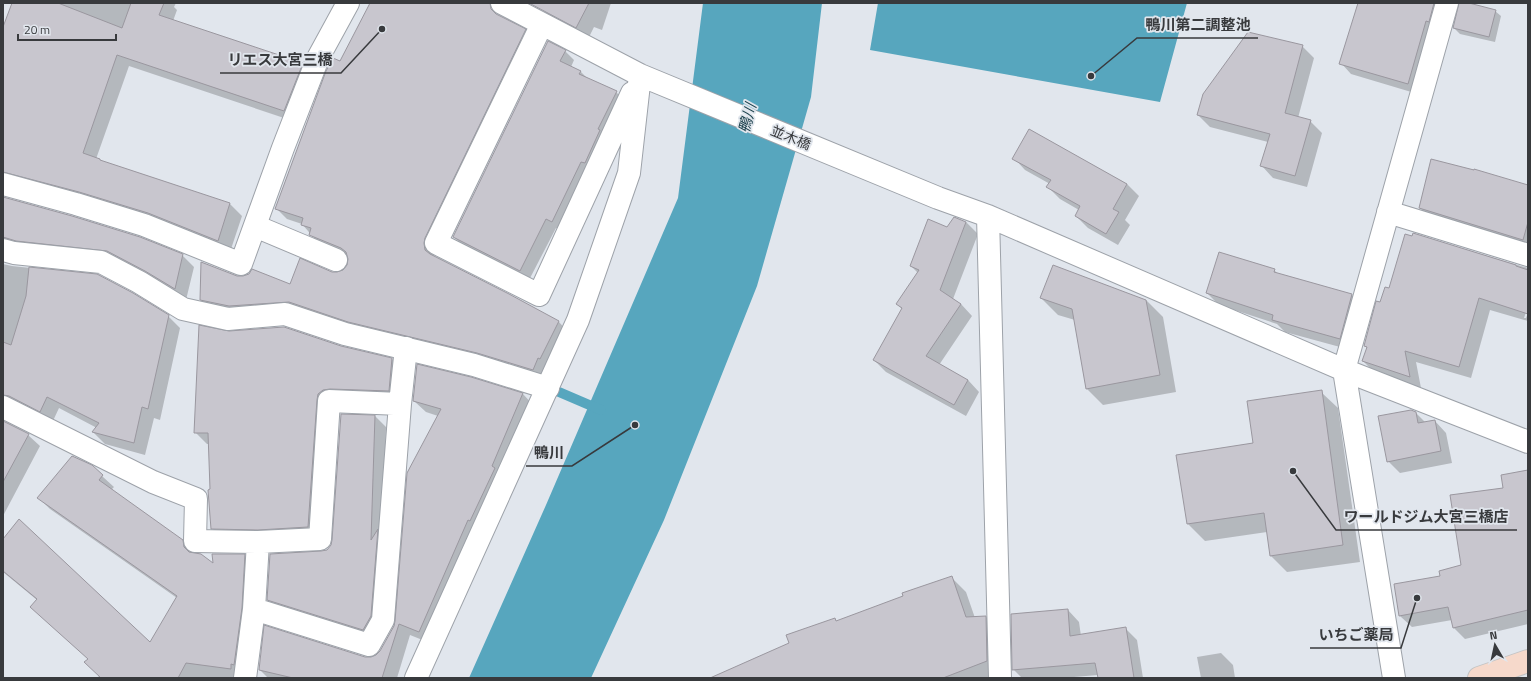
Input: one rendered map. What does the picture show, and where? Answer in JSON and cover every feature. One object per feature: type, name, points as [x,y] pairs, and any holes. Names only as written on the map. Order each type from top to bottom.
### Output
[{"type":"main road","points":[[1478,678],[1528,661]]},
{"type":"street","points":[[3,184],[76,204],[144,226],[241,264],[283,148],[318,58],[348,3]]},
{"type":"street","name":"並木橋","points":[[502,3],[647,78],[938,198],[988,216],[1344,370],[1528,442]]},
{"type":"street","points":[[1394,678],[1344,370],[1447,3]]},
{"type":"street","points":[[542,24],[436,243],[539,295],[647,78]]},
{"type":"street","points":[[416,678],[578,320],[629,173],[647,78]]},
{"type":"street","points":[[1388,212],[1528,255]]},
{"type":"street","points":[[988,216],[1000,678]]},
{"type":"street","points":[[255,226],[336,260]]},
{"type":"street","points":[[3,250],[14,253],[101,262],[139,282],[183,309],[228,319],[285,314],[344,334],[474,365],[548,388]]},
{"type":"street","points":[[254,609],[370,645],[383,620],[400,404],[406,348]]},
{"type":"street","points":[[3,407],[153,482],[196,499],[195,541],[258,542],[320,539],[329,401],[400,404]]},
{"type":"street","points":[[245,678],[254,609],[258,542]]},
{"type":"water","points":[[703,3],[822,3],[811,97],[757,286],[664,520],[591,678],[469,678],[546,505],[678,198]]},
{"type":"water","points":[[878,3],[1187,3],[1160,102],[870,50]]},
{"type":"building","points":[[12,3],[58,3],[122,28],[131,3],[164,3],[159,15],[303,63],[284,111],[117,55],[83,153],[230,203],[218,241],[148,213],[79,192],[3,172],[3,27]]},
{"type":"building","points":[[370,3],[490,3],[491,9],[496,14],[526,29],[425,238],[424,243],[425,250],[430,254],[559,321],[540,359],[538,358],[533,370],[477,353],[348,322],[289,302],[229,306],[200,300],[201,262],[237,276],[249,274],[252,269],[290,284],[300,258],[332,272],[343,270],[347,265],[348,259],[346,252],[341,248],[309,235],[311,228],[301,225],[303,218],[275,209],[326,71],[333,58],[340,61]]},
{"type":"building","points":[[529,3],[589,3],[576,28]]},
{"type":"building","points":[[1358,3],[1434,3],[1429,22],[1426,21],[1408,84],[1339,64]]},
{"type":"building","points":[[1459,3],[1469,3],[1496,10],[1489,37],[1453,28]]},
{"type":"building","points":[[1248,32],[1303,45],[1285,113],[1311,120],[1295,176],[1260,166],[1270,134],[1197,115],[1203,94]]},
{"type":"building","points":[[548,41],[566,50],[560,61],[581,71],[579,74],[617,91],[598,129],[600,130],[585,163],[581,162],[552,222],[546,219],[520,271],[453,237]]},
{"type":"building","points":[[1029,129],[1127,184],[1113,209],[1119,212],[1106,234],[1075,216],[1080,206],[1046,187],[1051,180],[1012,159]]},
{"type":"building","points":[[1431,159],[1474,169],[1528,185],[1528,222],[1523,240],[1419,208]]},
{"type":"building","points":[[3,197],[140,237],[183,254],[175,289],[107,251],[16,241],[3,237]]},
{"type":"building","points":[[954,217],[966,222],[940,290],[961,304],[926,356],[968,380],[954,405],[873,360],[902,308],[896,304],[919,270],[910,266],[928,219],[947,227]]},
{"type":"building","points":[[1413,233],[1528,270],[1528,314],[1479,298],[1459,367],[1405,351],[1410,377],[1362,361],[1367,347],[1364,346],[1376,301],[1380,302],[1385,287],[1389,288],[1405,234],[1412,236]]},
{"type":"building","points":[[1219,252],[1275,269],[1274,272],[1352,294],[1340,339],[1272,320],[1273,315],[1206,293]]},
{"type":"building","points":[[1053,265],[1146,300],[1160,375],[1086,389],[1072,309],[1040,298]]},
{"type":"building","points":[[29,267],[97,274],[133,293],[169,315],[148,409],[142,407],[134,443],[92,432],[99,423],[47,397],[40,412],[9,396],[3,395],[3,342],[11,345],[26,296]]},
{"type":"building","points":[[199,325],[229,331],[284,327],[341,346],[392,358],[389,391],[330,389],[323,390],[318,394],[308,527],[258,530],[211,529],[208,490],[210,489],[208,433],[194,433]]},
{"type":"building","points":[[417,364],[471,377],[523,393],[492,466],[495,468],[470,521],[468,520],[419,632],[399,624],[382,678],[293,678],[259,670],[264,625],[365,657],[376,655],[380,651],[394,626],[407,473],[441,409],[413,401]]},
{"type":"building","points":[[1322,390],[1343,545],[1270,556],[1264,513],[1187,524],[1176,455],[1253,443],[1247,401]]},
{"type":"building","points":[[1411,410],[1416,412],[1418,423],[1435,420],[1441,451],[1387,462],[1378,416]]},
{"type":"building","points":[[341,414],[375,415],[371,540],[378,529],[371,616],[363,630],[267,600],[270,554],[321,551],[327,550],[331,545]]},
{"type":"building","points":[[3,421],[29,434],[3,482]]},
{"type":"building","points":[[72,456],[92,465],[103,475],[99,480],[183,540],[184,547],[189,552],[201,554],[213,563],[212,554],[245,554],[242,608],[234,665],[231,664],[231,669],[186,663],[178,678],[101,678],[84,662],[88,659],[30,607],[37,599],[3,571],[3,539],[19,519],[150,642],[177,596],[37,498]]},
{"type":"building","points":[[1528,470],[1528,610],[1453,628],[1448,607],[1399,616],[1394,584],[1440,576],[1439,571],[1461,565],[1450,495],[1503,488],[1501,475]]},
{"type":"building","points":[[952,576],[966,617],[986,616],[987,661],[943,678],[710,678],[789,643],[786,635],[835,618],[836,621],[903,596],[902,593]]},
{"type":"building","points":[[1068,609],[1070,636],[1126,627],[1134,678],[1098,678],[1095,663],[1012,670],[1011,614]]},
{"type":"waterway","points":[[559,392],[601,410]]},
{"type":"place","name":"リエス大宮三橋","points":[[382,29]]},
{"type":"place","name":"鴨川第二調整池","points":[[1091,76]]},
{"type":"place","name":"鴨川","points":[[635,425]]},
{"type":"place","name":"ワールドジム大宮三橋店","points":[[1293,471]]},
{"type":"place","name":"いちご薬局","points":[[1417,598]]}]
